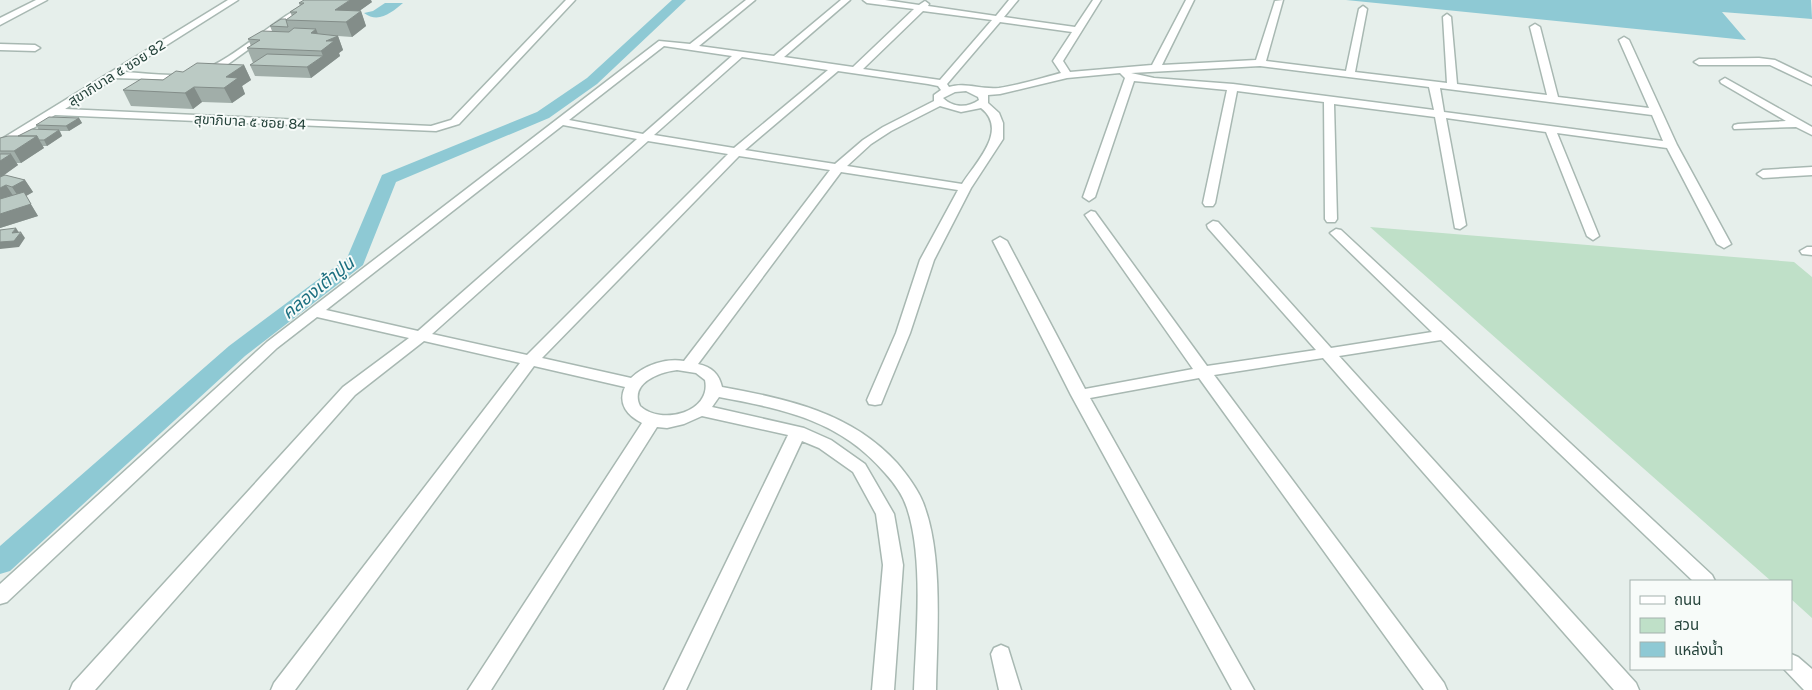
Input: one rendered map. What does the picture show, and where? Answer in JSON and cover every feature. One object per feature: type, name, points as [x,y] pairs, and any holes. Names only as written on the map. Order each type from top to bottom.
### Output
[{"type":"street","points":[[0,22],[43,0]]},
{"type":"street","name":"สุขาภิบาล ๕ ซอย 82","points":[[0,145],[234,0]]},
{"type":"street","points":[[113,75],[173,77],[198,75],[221,65],[274,27],[319,0]]},
{"type":"street","name":"สุขาภิบาล ๕ ซอย 84","points":[[55,112],[432,129],[455,122],[571,0]]},
{"type":"street","points":[[692,46],[751,0]]},
{"type":"street","points":[[777,58],[846,0]]},
{"type":"street","points":[[867,0],[1077,30]]},
{"type":"street","points":[[856,70],[929,0]]},
{"type":"street","points":[[940,102],[939,95],[944,87],[1014,0]]},
{"type":"street","points":[[1067,75],[1058,61],[1097,0]]},
{"type":"street","points":[[1156,68],[1190,0]]},
{"type":"street","points":[[1260,63],[1279,1]]},
{"type":"street","points":[[1350,74],[1363,9]]},
{"type":"street","points":[[1447,17],[1452,86]]},
{"type":"street","points":[[1535,27],[1553,98]]},
{"type":"street","points":[[1624,40],[1670,145],[1724,244]]},
{"type":"street","points":[[0,596],[239,374],[315,312],[662,43],[856,70],[944,87],[967,88],[979,92],[1000,91],[1067,75],[1126,74],[1156,68],[1260,63],[1657,112]]},
{"type":"street","points":[[0,48],[35,48]]},
{"type":"street","points":[[81,690],[349,391],[421,336],[643,137],[741,53]]},
{"type":"street","points":[[1699,62],[1758,60],[1772,62],[1812,82]]},
{"type":"street","points":[[282,690],[531,360],[736,151],[837,68]]},
{"type":"street","points":[[1126,74],[1154,81],[1233,87],[1670,145]]},
{"type":"street","points":[[1089,197],[1126,74]]},
{"type":"street","points":[[1725,81],[1812,132]]},
{"type":"street","points":[[1434,84],[1460,225]]},
{"type":"street","points":[[1209,203],[1233,87]]},
{"type":"street","points":[[689,365],[839,167],[867,142],[887,129],[940,102],[956,108],[971,108],[982,104],[985,98],[979,92]]},
{"type":"street","points":[[1330,101],[1334,226],[1444,335],[1703,580]]},
{"type":"street","points":[[874,400],[903,334],[927,260],[965,188],[997,139],[998,123],[994,113],[982,104]]},
{"type":"street","points":[[562,122],[643,137],[965,188]]},
{"type":"street","points":[[1738,127],[1798,124]]},
{"type":"street","points":[[1550,129],[1593,236]]},
{"type":"street","points":[[1764,174],[1812,172]]},
{"type":"street","points":[[1091,215],[1203,372],[1436,690]]},
{"type":"street","points":[[1213,225],[1628,690]]},
{"type":"street","points":[[1000,241],[1079,395],[1160,544],[1244,690]]},
{"type":"street","points":[[315,312],[634,384]]},
{"type":"street","points":[[1079,395],[1203,372],[1444,335]]},
{"type":"street","points":[[677,365],[689,365],[709,374],[714,382],[715,391],[712,399],[700,410],[678,420],[652,421],[631,408],[629,400],[634,384],[652,370],[677,365]]},
{"type":"street","points":[[715,391],[810,413],[845,429],[874,450],[894,471],[916,506],[925,551],[927,596],[925,690]]},
{"type":"street","points":[[700,410],[798,432],[825,444],[859,468],[885,514],[893,565],[883,690]]},
{"type":"street","points":[[479,690],[652,421]]},
{"type":"street","points":[[674,690],[798,432]]},
{"type":"street","points":[[1001,654],[1010,690]]},
{"type":"street","points":[[1792,664],[1812,683]]},
{"type":"green space","points":[[1370,227],[1794,262],[1812,277],[1812,618],[1792,600],[1792,580],[1770,580]]},
{"type":"water","points":[[1346,0],[1811,0],[1812,19],[1722,12],[1746,40]]},
{"type":"water","points":[[385,3],[403,3],[390,13],[380,17],[364,13],[373,11]]},
{"type":"building","points":[[304,0],[350,0],[335,10],[361,11],[346,22],[286,20],[297,12],[290,12],[304,3],[299,3]]},
{"type":"building","points":[[281,19],[286,19],[288,27],[270,26]]},
{"type":"building","points":[[294,28],[316,29],[311,33],[338,36],[326,41],[334,41],[321,51],[247,48],[260,40],[248,39],[262,31],[289,32]]},
{"type":"building","points":[[267,54],[323,56],[307,67],[250,65]]},
{"type":"building","points":[[197,63],[244,65],[226,77],[238,78],[224,88],[194,87],[185,93],[123,90],[141,79],[163,80],[176,71],[183,72]]},
{"type":"building","points":[[49,117],[79,118],[66,126],[36,125]]},
{"type":"building","points":[[32,129],[59,130],[44,140],[39,140],[37,136],[18,136]]},
{"type":"building","points":[[8,136],[37,136],[14,151],[0,151],[0,138]]},
{"type":"building","points":[[0,154],[11,154],[0,161]]},
{"type":"building","points":[[5,175],[25,180],[12,187],[6,185],[0,188],[0,177]]},
{"type":"building","points":[[24,192],[31,204],[0,214],[0,199]]},
{"type":"building","points":[[16,228],[12,233],[21,232],[14,241],[0,242],[0,230]]},
{"type":"waterway","name":"คลองเต้าปูน","points":[[0,563],[237,351],[356,261],[388,179],[543,115],[592,81],[680,0]]}]
